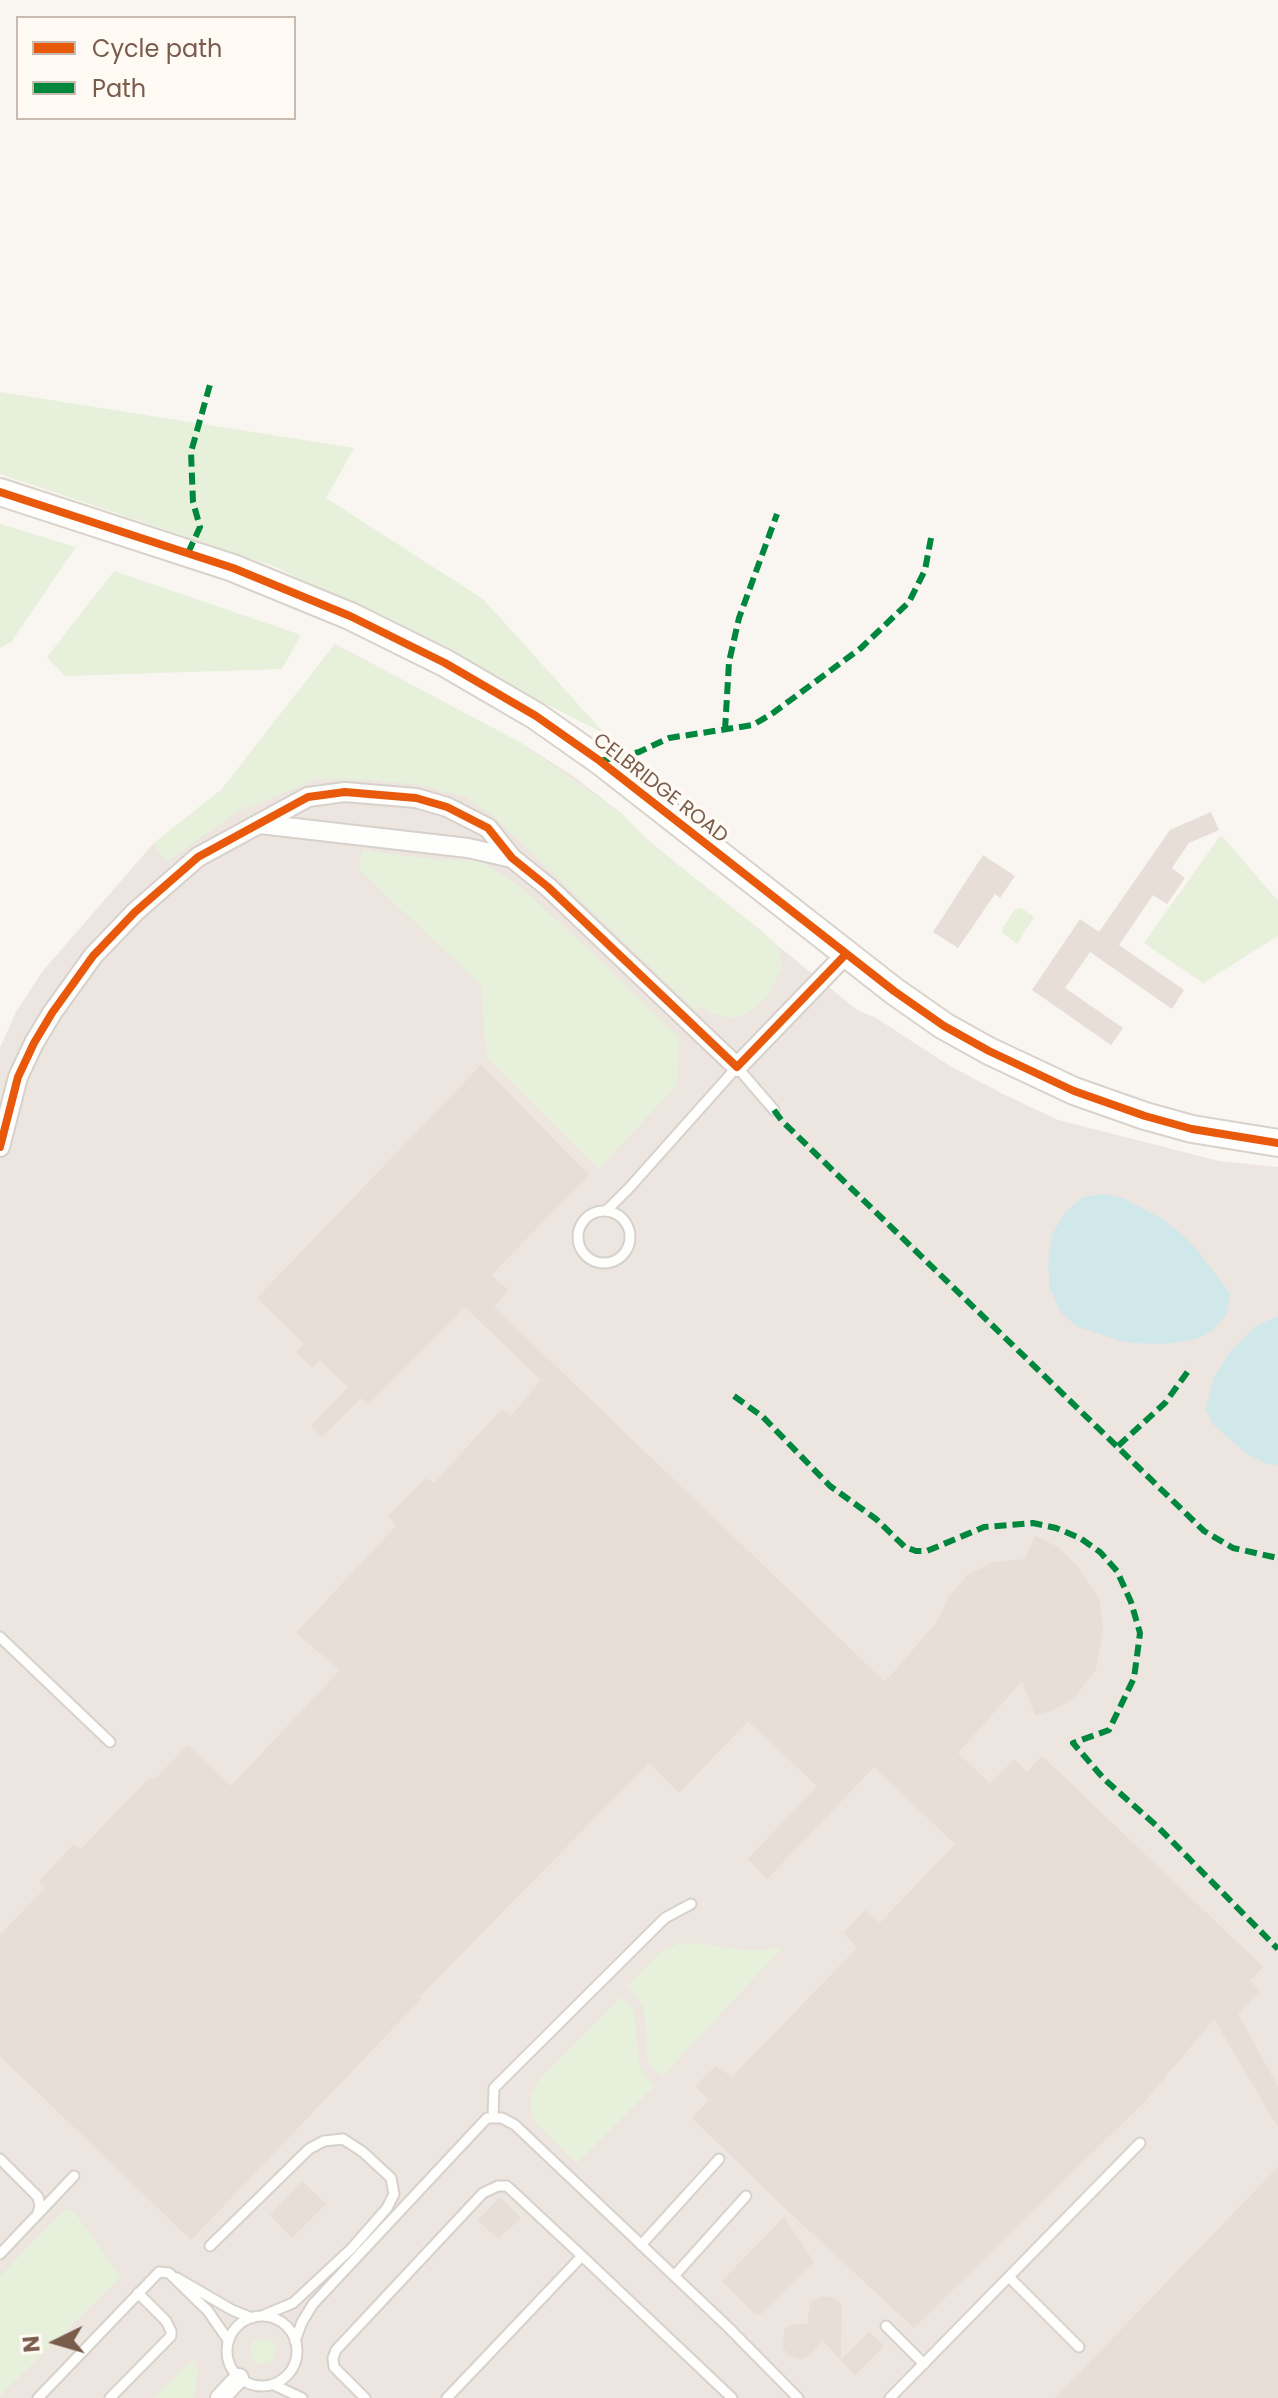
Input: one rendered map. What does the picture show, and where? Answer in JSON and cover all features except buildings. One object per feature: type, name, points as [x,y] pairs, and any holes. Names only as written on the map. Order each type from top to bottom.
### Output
[{"type":"main road","name":"CELBRIDGE ROAD","points":[[0,492],[233,568],[350,616],[445,663],[536,716],[600,761],[846,954],[944,1026],[1066,1088],[1109,1104],[1192,1129],[1278,1143]]},
{"type":"street","points":[[0,1147],[18,1077],[34,1043],[93,956],[178,872],[218,844],[308,797],[345,792],[416,798],[447,807],[488,828],[512,858],[548,887],[737,1067],[846,954]]},
{"type":"street","points":[[260,824],[468,848],[512,858]]},
{"type":"street","points":[[220,2398],[239,2378]]},
{"type":"lane","points":[[606,1211],[621,1218],[627,1225],[630,1240],[624,1255],[599,1264],[582,1251],[578,1236],[584,1220],[606,1211],[737,1067],[774,1110]]},
{"type":"lane","points":[[0,1637],[110,1742]]},
{"type":"lane","points":[[493,2117],[494,2088],[665,1918],[691,1904]]},
{"type":"lane","points":[[295,2341],[313,2304],[487,2118],[502,2118],[515,2125],[798,2398]]},
{"type":"lane","points":[[38,2398],[159,2272],[169,2273],[232,2310],[257,2317],[273,2318],[283,2323],[291,2331],[297,2351],[296,2362],[284,2379],[262,2387],[250,2385],[239,2378],[228,2361],[228,2340],[241,2323],[257,2317],[293,2303],[326,2275],[387,2208],[394,2194],[391,2178],[363,2152],[343,2139],[324,2141],[309,2149],[210,2246]]},
{"type":"lane","points":[[890,2398],[1140,2143]]},
{"type":"lane","points":[[0,2159],[38,2197],[40,2206],[36,2216]]},
{"type":"lane","points":[[641,2245],[719,2159]]},
{"type":"lane","points":[[0,2254],[74,2176]]},
{"type":"lane","points":[[365,2398],[334,2367],[336,2350],[483,2193],[498,2186],[507,2186],[732,2398]]},
{"type":"lane","points":[[674,2276],[746,2196]]},
{"type":"lane","points":[[447,2398],[582,2256]]},
{"type":"lane","points":[[169,2273],[208,2311],[228,2340]]},
{"type":"lane","points":[[1009,2277],[1079,2347]]},
{"type":"lane","points":[[110,2398],[171,2336],[166,2321],[138,2293]]},
{"type":"lane","points":[[886,2326],[924,2364]]},
{"type":"lane","points":[[274,2385],[302,2398]]},
{"type":"shaded area","points":[[335,644],[521,743],[573,776],[857,1010],[876,1018],[950,1066],[1058,1120],[1219,1161],[1278,1167],[1278,2398],[0,2398],[0,1048],[16,1012],[42,972],[153,844],[222,789]]},
{"type":"green space","points":[[0,392],[354,448],[326,498],[483,599],[605,734],[276,567],[0,474]]},
{"type":"green space","points":[[0,524],[76,547],[11,642],[0,648]]},
{"type":"green space","points":[[114,571],[301,635],[282,669],[65,676],[47,657]]},
{"type":"green space","points":[[335,644],[521,743],[621,813],[650,843],[762,931],[779,948],[782,968],[769,995],[747,1014],[729,1018],[708,1012],[702,1006],[696,1011],[494,817],[466,797],[415,784],[316,779],[236,813],[166,862],[153,844],[222,789]]},
{"type":"green space","points":[[1221,835],[1278,901],[1278,936],[1203,983],[1144,943]]},
{"type":"green space","points":[[362,850],[430,859],[481,861],[523,889],[679,1037],[677,1085],[599,1169],[486,1056],[481,985],[359,870]]},
{"type":"green space","points":[[1021,908],[1034,917],[1017,944],[1002,929],[1015,909]]},
{"type":"green space","points":[[697,1943],[753,1951],[783,1947],[662,2077],[647,2058],[644,2007],[627,1986],[660,1952],[678,1944]]},
{"type":"green space","points":[[621,1997],[634,2009],[639,2065],[654,2086],[577,2163],[537,2125],[531,2112],[531,2095],[539,2080]]},
{"type":"green space","points":[[65,2209],[75,2213],[121,2277],[0,2396],[0,2276]]},
{"type":"green space","points":[[263,2338],[272,2342],[276,2351],[272,2360],[263,2364],[254,2360],[250,2351],[254,2342]]},
{"type":"green space","points":[[193,2359],[198,2371],[194,2398],[154,2398]]},
{"type":"water","points":[[1103,1194],[1123,1198],[1161,1218],[1198,1251],[1229,1292],[1226,1315],[1211,1332],[1175,1343],[1124,1342],[1076,1326],[1060,1311],[1050,1288],[1048,1265],[1052,1235],[1064,1214],[1083,1197]]},
{"type":"water","points":[[1278,1316],[1278,1465],[1248,1455],[1213,1424],[1206,1409],[1214,1377],[1230,1352],[1255,1327]]},
{"type":"marked path","points":[[188,553],[200,527],[193,502],[191,452],[211,381]]},
{"type":"marked path","points":[[725,730],[729,662],[739,618],[777,514]]},
{"type":"marked path","points":[[600,761],[639,752],[669,738],[753,725],[773,713],[861,648],[909,602],[925,570],[931,538]]},
{"type":"marked path","points":[[774,1110],[1204,1531],[1233,1548],[1278,1558]]},
{"type":"marked path","points":[[1118,1446],[1165,1403],[1191,1367]]},
{"type":"marked path","points":[[734,1396],[763,1417],[830,1486],[876,1519],[905,1547],[927,1551],[984,1527],[1033,1523],[1080,1538],[1100,1552],[1117,1571],[1140,1633],[1134,1678],[1109,1730],[1073,1743],[1104,1779],[1158,1827],[1278,1949]]},
{"type":"cycle path","points":[[0,492],[233,568],[350,616],[445,663],[536,716],[600,761],[894,991],[944,1026],[1074,1091],[1145,1116],[1192,1129],[1278,1143]]},
{"type":"cycle path","points":[[0,1147],[18,1077],[34,1043],[93,956],[135,912],[198,857],[308,797],[345,792],[416,798],[447,807],[488,828],[512,858],[548,887],[737,1067],[846,954]]}]
